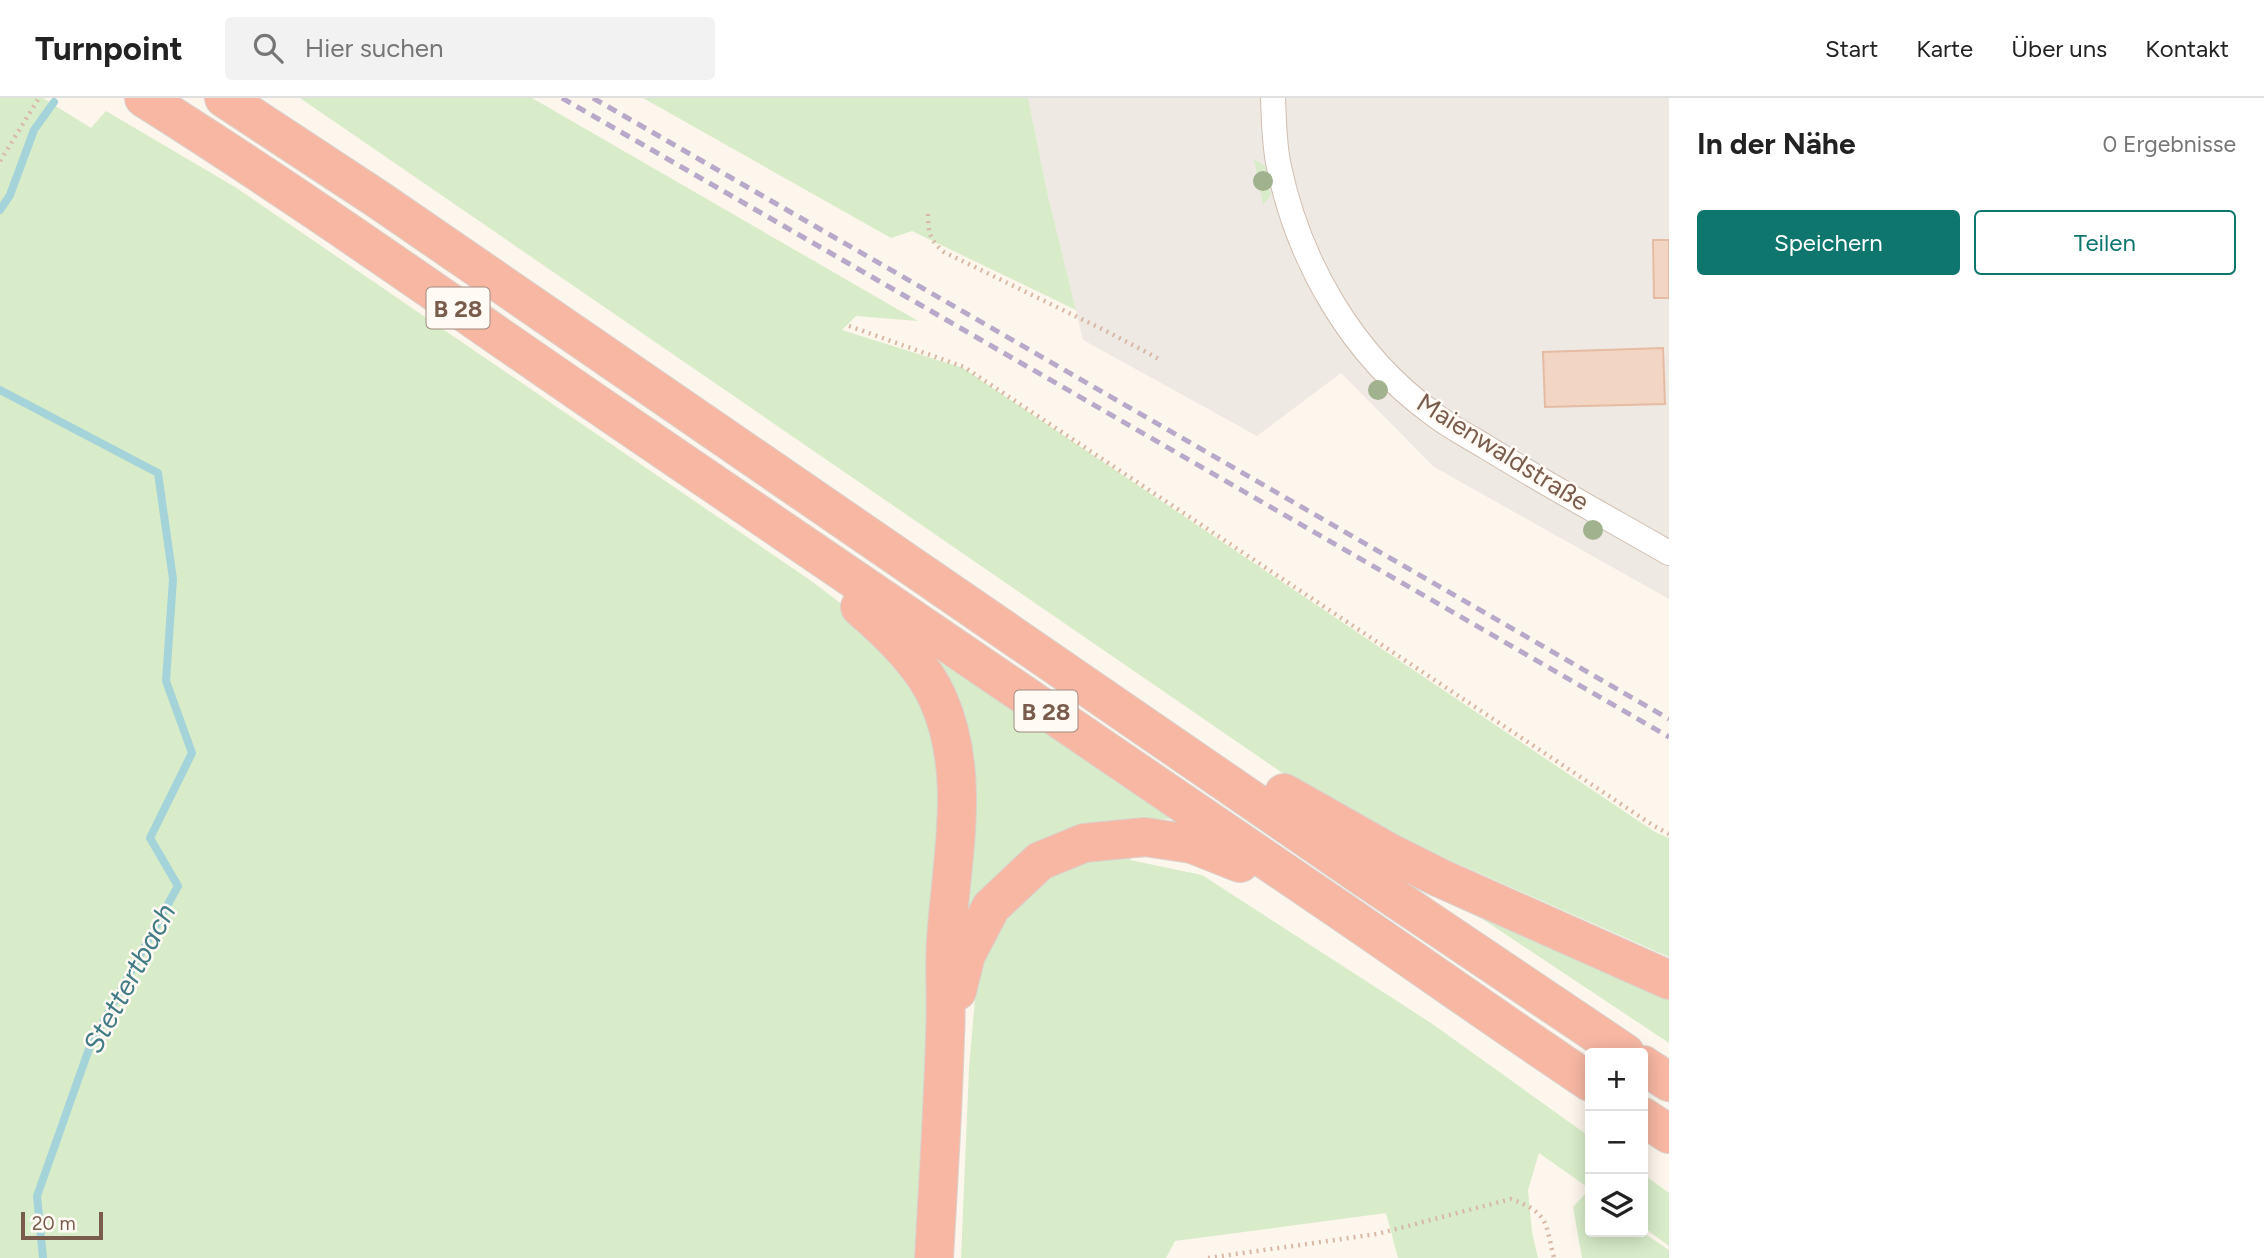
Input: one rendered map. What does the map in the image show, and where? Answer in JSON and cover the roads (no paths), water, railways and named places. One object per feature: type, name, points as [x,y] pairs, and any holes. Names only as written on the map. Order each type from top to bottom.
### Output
[{"type":"highway","name":"B 28","points":[[144,98],[297,198],[1585,1079]]},
{"type":"highway","name":"B 28","points":[[224,98],[379,200],[1149,730],[1618,1048]]},
{"type":"highway","points":[[770,522],[815,573],[852,601],[895,640],[928,681],[944,715],[953,756],[957,803],[946,941],[946,1034],[934,1258]]},
{"type":"highway","points":[[1149,730],[1182,740],[1219,756],[1390,853],[1440,878],[1669,980]]},
{"type":"highway","points":[[946,1034],[966,955],[991,907],[1040,861],[1084,843],[1145,837],[1192,844],[1323,898]]},
{"type":"highway","points":[[1648,1068],[1669,1082]]},
{"type":"highway","points":[[1648,1120],[1669,1134]]},
{"type":"street","name":"Maienwaldstraße","points":[[1273,98],[1278,165],[1300,238],[1324,289],[1353,334],[1389,376],[1442,420],[1669,553]]},
{"type":"waterway","name":"Stettertbach","points":[[0,210],[10,195],[34,130],[54,102]]},
{"type":"waterway","name":"Stettertbach","points":[[0,390],[158,473],[173,579],[166,681],[192,753],[150,838],[178,886],[90,1046],[37,1196],[43,1258]]},
{"type":"railway","points":[[562,98],[1669,737]]},
{"type":"railway","points":[[593,98],[1669,719]]}]
